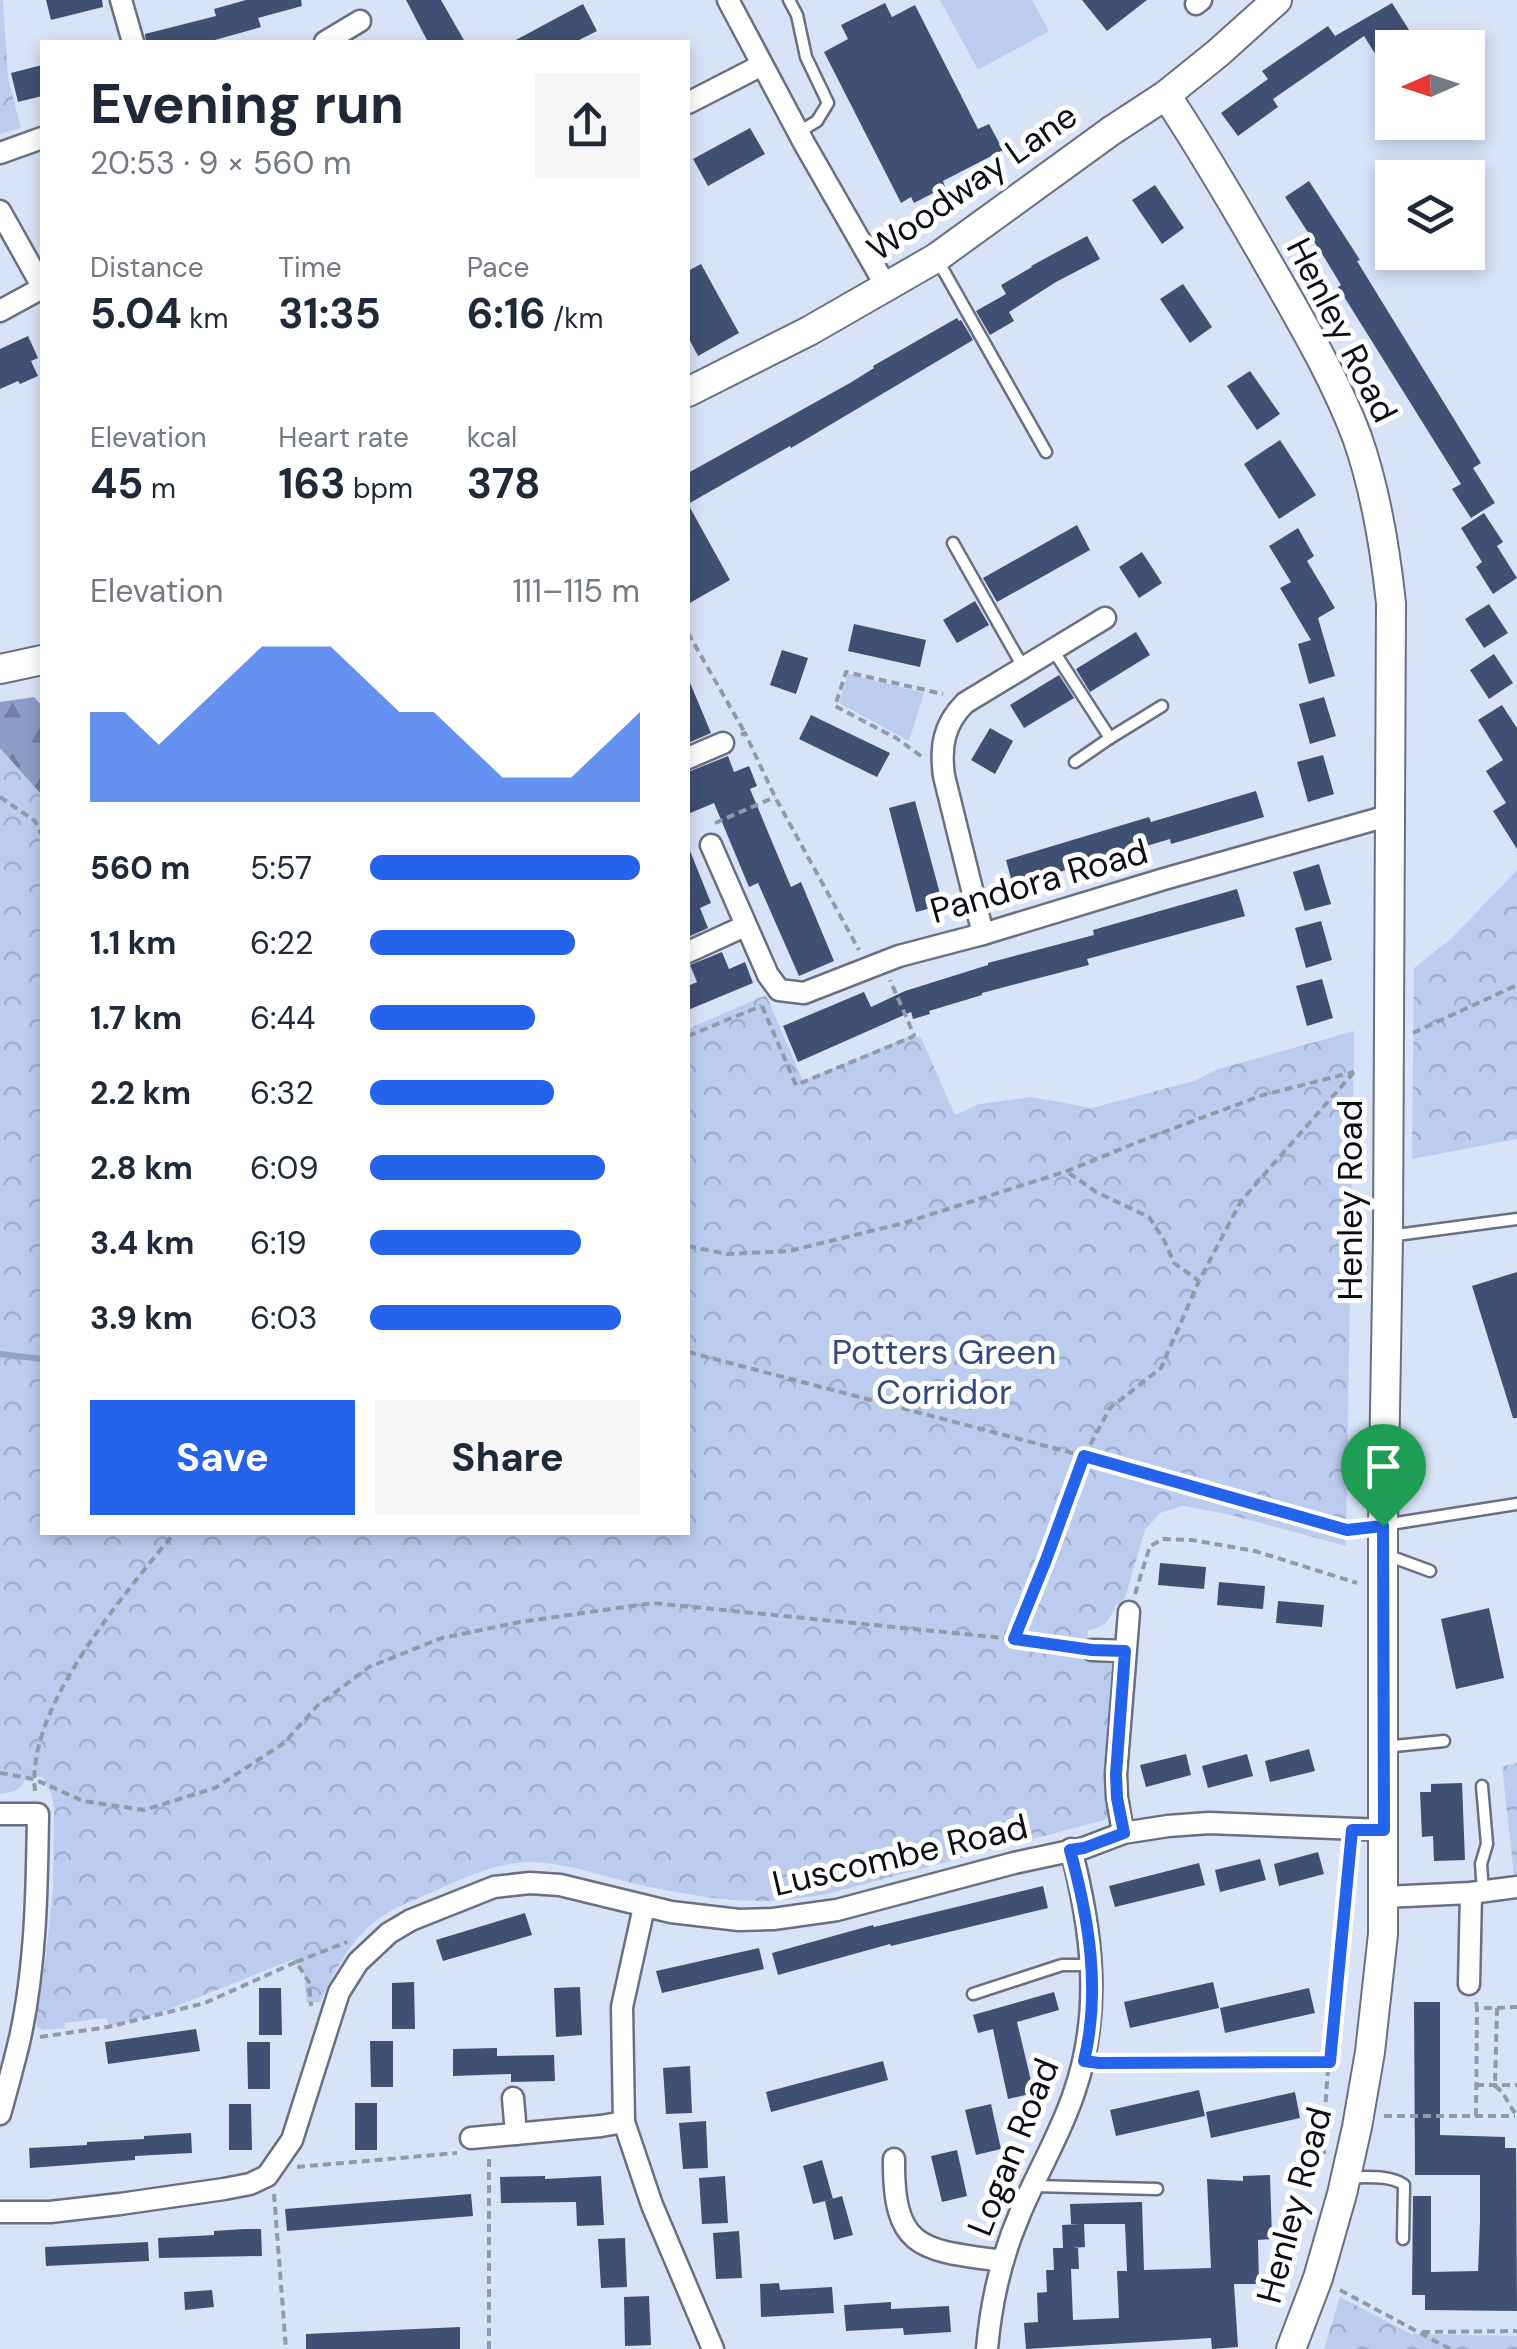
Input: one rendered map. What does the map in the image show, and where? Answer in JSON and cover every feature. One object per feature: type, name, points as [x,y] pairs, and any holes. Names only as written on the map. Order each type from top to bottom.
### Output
[{"type":"main road","name":"Woodway Lane","points":[[690,391],[809,331],[936,258],[1166,94],[1277,0]]},
{"type":"main road","name":"Henley Road","points":[[1166,94],[1220,178],[1340,396],[1358,440],[1380,526],[1391,603],[1384,1896],[1379,1984],[1360,2110],[1335,2173],[1318,2278],[1291,2349]]},
{"type":"main road","points":[[0,669],[40,660]]},
{"type":"street","points":[[122,0],[132,40]]},
{"type":"street","points":[[728,0],[887,288]]},
{"type":"street","points":[[329,40],[360,21]]},
{"type":"street","points":[[690,101],[762,65]]},
{"type":"street","points":[[0,152],[40,139]]},
{"type":"street","points":[[0,211],[40,283]]},
{"type":"street","points":[[0,311],[40,288]]},
{"type":"street","points":[[983,934],[944,776],[941,758],[946,728],[965,703],[1105,618]]},
{"type":"street","points":[[690,757],[723,743]]},
{"type":"street","name":"Pandora Road","points":[[779,990],[804,993],[899,956],[1391,814]]},
{"type":"street","points":[[707,836],[768,976],[779,990]]},
{"type":"street","points":[[690,951],[746,926]]},
{"type":"street","points":[[1124,1833],[1116,1774],[1129,1612]]},
{"type":"street","points":[[1092,1650],[1125,1651]]},
{"type":"street","points":[[0,1814],[38,1814],[32,1955],[20,2036],[0,2114]]},
{"type":"street","name":"Luscombe Road","points":[[273,2168],[292,2140],[344,1981],[388,1933],[494,1887],[516,1883],[560,1885],[702,1917],[739,1920],[803,1916],[1084,1848],[1124,1833],[1209,1823],[1384,1830]]},
{"type":"street","name":"Logan Road","points":[[987,2349],[1003,2261],[1021,2210],[1075,2092],[1084,2061],[1092,2011],[1092,1965],[1086,1916],[1070,1850]]},
{"type":"street","points":[[1384,1896],[1517,1886]]},
{"type":"street","points":[[1469,1984],[1477,1892]]},
{"type":"street","points":[[644,1907],[622,2008],[624,2122],[652,2205],[713,2349]]},
{"type":"street","points":[[513,2098],[516,2134]]},
{"type":"street","points":[[482,2142],[516,2134],[624,2122]]},
{"type":"street","points":[[894,2159],[895,2202],[900,2219],[914,2240],[946,2253],[1003,2261]]},
{"type":"street","points":[[0,2212],[68,2210],[224,2189],[250,2184],[267,2176],[273,2168]]},
{"type":"lane","points":[[789,0],[797,15],[806,58],[828,103],[818,121],[798,132]]},
{"type":"lane","points":[[936,258],[1046,452]]},
{"type":"lane","points":[[952,544],[1024,668]]},
{"type":"lane","points":[[1053,649],[1110,738]]},
{"type":"lane","points":[[1075,762],[1162,706]]},
{"type":"lane","points":[[1388,1236],[1517,1218]]},
{"type":"lane","points":[[1383,1540],[1517,1504]]},
{"type":"lane","points":[[1383,1540],[1430,1571]]},
{"type":"lane","points":[[1383,1748],[1444,1740]]},
{"type":"lane","points":[[1477,1892],[1487,1844],[1482,1786]]},
{"type":"lane","points":[[973,1994],[1062,1965],[1092,1965]]},
{"type":"lane","points":[[1335,2173],[1389,2178],[1404,2185],[1402,2240]]},
{"type":"lane","points":[[1034,2186],[1158,2189]]},
{"type":"path","points":[[690,636],[746,733],[775,797],[914,1034],[796,1085],[762,1006]]},
{"type":"path","points":[[944,776],[908,745],[835,706],[846,672],[939,694],[978,695]]},
{"type":"path","points":[[723,743],[746,733]]},
{"type":"path","points":[[0,797],[35,821],[40,831]]},
{"type":"path","points":[[707,836],[775,797]]},
{"type":"path","points":[[1399,1033],[1417,1034],[1517,984]]},
{"type":"path","points":[[690,1035],[762,1006],[779,990]]},
{"type":"path","points":[[690,1246],[727,1254],[789,1251],[904,1223],[1066,1172],[1263,1095],[1354,1072],[1241,1201],[1160,1368],[1110,1408],[1084,1456],[1014,1639]]},
{"type":"path","points":[[1066,1172],[1148,1218],[1174,1263],[1199,1281]]},
{"type":"path","points":[[690,1353],[1084,1456],[1383,1540]]},
{"type":"path","points":[[38,1814],[34,1779],[50,1713],[119,1602],[173,1535]]},
{"type":"path","points":[[1129,1612],[1150,1546],[1163,1539],[1255,1551],[1384,1593]]},
{"type":"path","points":[[0,1772],[34,1779],[83,1801],[144,1810],[214,1788],[284,1742],[317,1706],[369,1667],[442,1638],[653,1602],[1092,1650]]},
{"type":"path","points":[[1335,2173],[1324,2130],[1352,1830]]},
{"type":"path","points":[[20,2036],[35,2038],[108,2027],[205,2003],[355,1939],[374,1945]]},
{"type":"path","points":[[296,1962],[309,1982],[312,2017],[329,2021]]},
{"type":"path","points":[[1469,1984],[1476,1995],[1477,2008],[1476,2116]]},
{"type":"path","points":[[1477,2008],[1517,2007]]},
{"type":"path","points":[[1495,2086],[1497,2008]]},
{"type":"path","points":[[1084,2061],[1330,2062]]},
{"type":"path","points":[[1476,2085],[1517,2085]]},
{"type":"path","points":[[1495,2086],[1505,2093],[1517,2115]]},
{"type":"path","points":[[1360,2110],[1386,2116],[1517,2115]]},
{"type":"path","points":[[286,2349],[273,2168],[482,2142],[489,2349]]},
{"type":"path","points":[[1318,2278],[1450,2349]]},
{"type":"path","points":[[1418,2332],[1517,2331]]},
{"type":"green space","points":[[0,0],[8,78],[21,128],[0,134]]},
{"type":"green space","points":[[940,0],[1032,0],[1049,31],[978,70]]},
{"type":"green space","points":[[848,674],[924,693],[909,741],[839,703]]},
{"type":"green space","points":[[34,697],[40,704],[40,801],[0,761],[0,702]]},
{"type":"green space","name":"Potters Green Corridor","points":[[0,748],[40,793],[40,1535],[690,1535],[690,1028],[766,995],[803,1081],[910,1036],[921,1037],[955,1115],[979,1104],[1031,1097],[1092,1108],[1354,1031],[1346,1546],[1183,1506],[1160,1513],[1145,1530],[1124,1601],[1116,1605],[1103,1625],[1088,1630],[1087,1650],[1109,1660],[1116,1670],[1111,1814],[1104,1820],[827,1894],[782,1900],[713,1898],[561,1865],[509,1864],[466,1877],[381,1917],[350,1948],[320,2002],[307,2003],[304,1975],[294,1959],[157,2014],[108,2027],[105,2018],[43,2030],[37,2027],[36,2020],[53,1890],[52,1796],[43,1777],[26,1776],[17,1790],[0,1794]]},
{"type":"green space","points":[[1517,870],[1517,1139],[1412,1159],[1414,968],[1451,939]]},
{"type":"green space","points":[[1517,1763],[1517,1874],[1514,1875],[1502,1766]]},
{"type":"green space","points":[[1340,2297],[1411,2334],[1517,2336],[1517,2349],[1324,2349]]},
{"type":"building","points":[[46,0],[102,0],[103,7],[51,20]]},
{"type":"building","points":[[246,0],[301,0],[302,6],[258,18],[261,27],[215,40],[146,40],[145,34],[216,16],[214,9]]},
{"type":"building","points":[[406,0],[441,0],[464,40],[427,40]]},
{"type":"building","points":[[1082,0],[1147,0],[1107,31]]},
{"type":"building","points":[[885,3],[892,17],[915,5],[978,129],[989,124],[1003,150],[943,181],[945,187],[914,203],[911,197],[901,203],[824,52],[848,39],[841,25]]},
{"type":"building","points":[[1392,3],[1409,30],[1375,30],[1375,53],[1364,36],[1273,99],[1278,107],[1238,136],[1221,113],[1268,79],[1262,71],[1328,26],[1335,36]]},
{"type":"building","points":[[583,4],[597,31],[579,40],[516,40]]},
{"type":"building","points":[[40,66],[40,96],[18,102],[11,73]]},
{"type":"building","points":[[750,128],[765,154],[708,186],[693,159]]},
{"type":"building","points":[[1309,181],[1481,463],[1473,468],[1495,503],[1471,518],[1452,489],[1461,484],[1285,197]]},
{"type":"building","points":[[1155,185],[1184,228],[1162,244],[1132,200]]},
{"type":"building","points":[[1087,236],[1100,259],[1009,312],[1014,321],[990,335],[976,311],[1006,294],[1001,285]]},
{"type":"building","points":[[701,264],[739,333],[698,356],[690,341],[690,270]]},
{"type":"building","points":[[1183,284],[1212,327],[1190,343],[1160,299]]},
{"type":"building","points":[[957,318],[961,320],[973,340],[690,503],[690,472]]},
{"type":"building","points":[[28,336],[38,358],[31,361],[38,376],[0,389],[0,349]]},
{"type":"building","points":[[1250,371],[1280,414],[1257,430],[1227,386]]},
{"type":"building","points":[[1280,440],[1316,495],[1279,519],[1244,464]]},
{"type":"building","points":[[690,508],[730,580],[690,603]]},
{"type":"building","points":[[1484,513],[1503,542],[1497,546],[1517,578],[1493,594],[1476,567],[1482,562],[1461,528]]},
{"type":"building","points":[[1077,525],[1090,550],[997,602],[983,578]]},
{"type":"building","points":[[1298,528],[1314,556],[1307,561],[1335,608],[1318,618],[1335,676],[1309,684],[1298,644],[1311,640],[1280,588],[1291,582],[1269,546]]},
{"type":"building","points":[[1142,552],[1162,583],[1139,598],[1119,567]]},
{"type":"building","points":[[975,601],[989,625],[957,643],[943,620]]},
{"type":"building","points":[[1489,604],[1508,633],[1484,648],[1465,619]]},
{"type":"building","points":[[854,624],[926,640],[920,667],[848,651]]},
{"type":"building","points":[[1136,632],[1150,655],[1090,692],[1076,669]]},
{"type":"building","points":[[782,650],[808,658],[796,694],[770,685]]},
{"type":"building","points":[[1494,654],[1513,683],[1489,699],[1470,670]]},
{"type":"building","points":[[1059,675],[1074,698],[1024,728],[1010,705]]},
{"type":"building","points":[[690,683],[711,733],[690,742]]},
{"type":"building","points":[[1324,697],[1336,736],[1310,744],[1299,704]]},
{"type":"building","points":[[1502,705],[1517,728],[1517,849],[1493,811],[1506,803],[1486,771],[1503,760],[1478,720]]},
{"type":"building","points":[[811,715],[890,753],[877,777],[799,739]]},
{"type":"building","points":[[990,728],[1013,741],[995,774],[971,760]]},
{"type":"building","points":[[1323,755],[1334,794],[1308,802],[1297,762]]},
{"type":"building","points":[[728,756],[734,772],[749,766],[757,786],[750,789],[791,887],[801,882],[834,961],[799,976],[758,883],[749,887],[714,803],[690,813],[690,771]]},
{"type":"building","points":[[1256,791],[1264,817],[1171,844],[1170,839],[1013,886],[1006,860],[1149,817],[1151,822]]},
{"type":"building","points":[[915,801],[943,905],[916,912],[889,808]]},
{"type":"building","points":[[690,851],[711,903],[700,908],[708,928],[690,936]]},
{"type":"building","points":[[1319,864],[1331,904],[1305,911],[1293,872]]},
{"type":"building","points":[[1237,889],[1245,916],[1087,959],[1089,965],[982,993],[913,1019],[911,1012],[798,1062],[783,1026],[864,992],[871,1007],[905,991],[988,963],[1094,935],[1093,930]]},
{"type":"building","points":[[1321,921],[1332,960],[1306,968],[1295,928]]},
{"type":"building","points":[[722,952],[729,969],[745,962],[753,983],[690,1009],[690,985],[697,982],[690,965]]},
{"type":"building","points":[[1322,979],[1333,1018],[1307,1026],[1296,986]]},
{"type":"building","points":[[1517,1272],[1517,1418],[1513,1418],[1472,1286]]},
{"type":"building","points":[[1160,1563],[1206,1567],[1204,1589],[1158,1585]]},
{"type":"building","points":[[1219,1582],[1265,1586],[1263,1609],[1217,1605]]},
{"type":"building","points":[[1278,1601],[1324,1605],[1322,1627],[1276,1623]]},
{"type":"building","points":[[1489,1608],[1504,1678],[1456,1689],[1441,1619]]},
{"type":"building","points":[[1309,1749],[1315,1771],[1270,1782],[1265,1761]]},
{"type":"building","points":[[1186,1754],[1191,1775],[1146,1787],[1140,1765]]},
{"type":"building","points":[[1247,1754],[1253,1776],[1208,1788],[1202,1766]]},
{"type":"building","points":[[1462,1783],[1465,1860],[1434,1861],[1433,1836],[1422,1837],[1420,1792],[1431,1792],[1431,1784]]},
{"type":"building","points":[[1318,1852],[1324,1874],[1279,1886],[1274,1864]]},
{"type":"building","points":[[1260,1859],[1266,1880],[1220,1892],[1215,1870]]},
{"type":"building","points":[[1199,1863],[1205,1885],[1115,1907],[1109,1886]]},
{"type":"building","points":[[1043,1886],[1048,1908],[890,1944],[778,1975],[772,1953]]},
{"type":"building","points":[[525,1913],[532,1935],[443,1961],[436,1940]]},
{"type":"building","points":[[759,1948],[764,1969],[662,1993],[656,1971]]},
{"type":"building","points":[[414,1982],[415,2029],[392,2029],[392,1983]]},
{"type":"building","points":[[1213,1982],[1219,2008],[1130,2028],[1124,2002]]},
{"type":"building","points":[[580,1987],[582,2035],[556,2037],[554,1988]]},
{"type":"building","points":[[259,1988],[281,1988],[282,2035],[259,2035]]},
{"type":"building","points":[[1309,1988],[1315,2013],[1225,2033],[1220,2008]]},
{"type":"building","points":[[1054,1992],[1059,2010],[1017,2022],[1034,2093],[1008,2099],[993,2029],[978,2033],[973,2015]]},
{"type":"building","points":[[1414,2002],[1440,2002],[1440,2135],[1505,2137],[1505,2148],[1516,2148],[1517,2311],[1425,2310],[1425,2295],[1412,2295],[1413,2196],[1431,2196],[1431,2272],[1478,2271],[1480,2222],[1480,2175],[1415,2175]]},
{"type":"building","points":[[196,2029],[200,2051],[108,2064],[105,2042]]},
{"type":"building","points":[[370,2041],[393,2041],[393,2087],[371,2087]]},
{"type":"building","points":[[247,2042],[270,2042],[270,2089],[248,2089]]},
{"type":"building","points":[[497,2048],[497,2056],[554,2055],[555,2081],[511,2082],[511,2074],[453,2076],[453,2049]]},
{"type":"building","points":[[883,2061],[888,2080],[771,2112],[766,2092]]},
{"type":"building","points":[[690,2066],[692,2113],[666,2114],[663,2068]]},
{"type":"building","points":[[1199,2090],[1205,2116],[1116,2136],[1110,2110]]},
{"type":"building","points":[[1295,2092],[1300,2118],[1211,2138],[1206,2112]]},
{"type":"building","points":[[355,2103],[377,2103],[377,2150],[355,2150]]},
{"type":"building","points":[[229,2104],[251,2104],[252,2150],[229,2150]]},
{"type":"building","points":[[991,2104],[1001,2149],[976,2155],[965,2110]]},
{"type":"building","points":[[706,2121],[708,2168],[683,2169],[679,2123]]},
{"type":"building","points":[[191,2133],[192,2153],[30,2168],[29,2148]]},
{"type":"building","points":[[957,2150],[967,2196],[942,2202],[931,2156]]},
{"type":"building","points":[[822,2160],[833,2199],[813,2204],[803,2166]]},
{"type":"building","points":[[1270,2175],[1272,2239],[1258,2240],[1259,2284],[1234,2284],[1238,2347],[1212,2349],[1211,2338],[1026,2349],[1024,2323],[1038,2322],[1037,2293],[1047,2292],[1046,2270],[1054,2270],[1053,2248],[1063,2248],[1062,2225],[1080,2224],[1071,2224],[1070,2204],[1142,2202],[1144,2270],[1211,2268],[1207,2179],[1243,2181],[1243,2176]],"holes":[[[1084,2224],[1125,2224],[1127,2271],[1117,2271],[1119,2318],[1073,2320],[1071,2269],[1079,2269],[1078,2248],[1085,2247]]]},
{"type":"building","points":[[601,2176],[604,2225],[577,2226],[576,2202],[501,2203],[500,2177]]},
{"type":"building","points":[[725,2176],[728,2223],[702,2224],[699,2178]]},
{"type":"building","points":[[471,2194],[473,2216],[287,2231],[285,2209]]},
{"type":"building","points":[[842,2196],[853,2235],[834,2240],[825,2201]]},
{"type":"building","points":[[261,2229],[262,2256],[159,2258],[158,2238]]},
{"type":"building","points":[[739,2231],[742,2278],[716,2279],[713,2233]]},
{"type":"building","points":[[625,2238],[627,2287],[601,2288],[598,2239]]},
{"type":"building","points":[[148,2242],[149,2261],[46,2266],[45,2247]]},
{"type":"building","points":[[779,2283],[780,2290],[832,2287],[834,2313],[761,2317],[760,2284]]},
{"type":"building","points":[[212,2290],[214,2307],[185,2310],[184,2292]]},
{"type":"building","points":[[649,2296],[651,2345],[625,2346],[624,2297]]},
{"type":"building","points":[[891,2302],[891,2309],[949,2306],[951,2332],[904,2335],[903,2328],[846,2331],[844,2305]]},
{"type":"building","points":[[460,2327],[460,2349],[306,2349],[306,2334]]},
{"type":"waterway","points":[[0,1354],[40,1359]]},
{"type":"route","points":[[1084,1456],[1347,1530],[1383,1526],[1384,1830],[1352,1830],[1330,2062],[1084,2061],[1092,2011],[1091,1946],[1070,1850],[1124,1833],[1116,1774],[1125,1651],[1014,1639],[1084,1456]]}]
